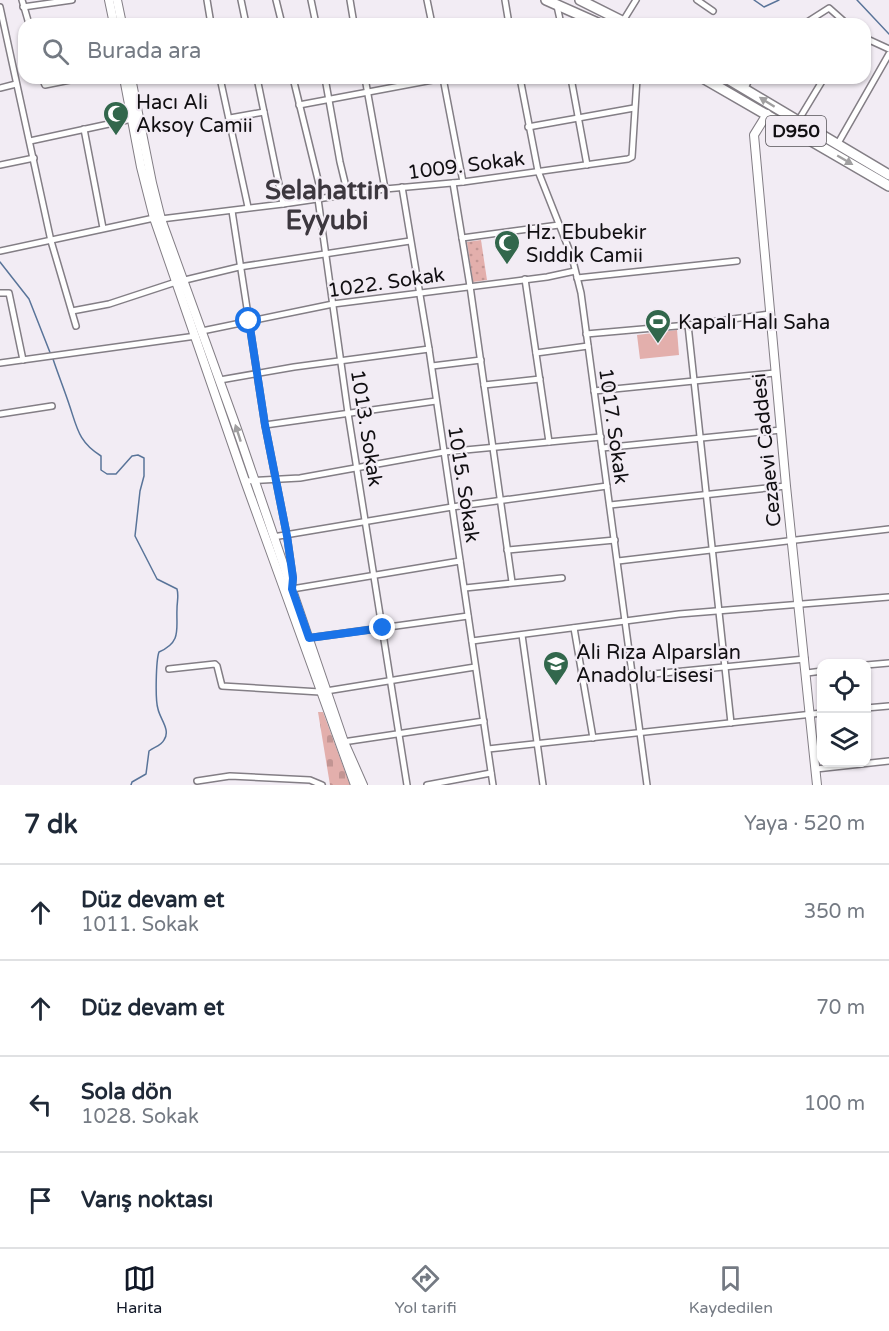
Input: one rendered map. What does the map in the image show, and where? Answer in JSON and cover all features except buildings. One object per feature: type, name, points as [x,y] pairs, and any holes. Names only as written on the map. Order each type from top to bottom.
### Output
[{"type":"highway","points":[[546,0],[587,18]]},
{"type":"highway","points":[[580,0],[616,18]]},
{"type":"highway","name":"D950","points":[[714,84],[889,186]]},
{"type":"highway","name":"D950","points":[[737,84],[889,175]]},
{"type":"street","points":[[22,0],[27,18]]},
{"type":"street","points":[[23,8],[72,0]]},
{"type":"street","points":[[109,0],[113,18]]},
{"type":"street","points":[[117,0],[121,18]]},
{"type":"street","points":[[207,0],[210,18]]},
{"type":"street","points":[[241,0],[245,18]]},
{"type":"street","points":[[276,0],[280,18]]},
{"type":"street","points":[[311,0],[315,18]]},
{"type":"street","points":[[350,0],[353,18]]},
{"type":"street","points":[[427,0],[431,18]]},
{"type":"street","points":[[505,0],[508,18]]},
{"type":"street","points":[[628,18],[636,0]]},
{"type":"street","points":[[697,0],[713,11]]},
{"type":"street","points":[[557,4],[560,18]]},
{"type":"street","points":[[0,7],[51,241],[76,326]]},
{"type":"street","points":[[813,18],[829,8],[840,18]]},
{"type":"street","points":[[871,41],[889,49]]},
{"type":"street","points":[[0,52],[9,51]]},
{"type":"street","points":[[837,145],[889,54]]},
{"type":"street","points":[[0,88],[16,84]]},
{"type":"street","points":[[125,84],[158,219],[342,742],[355,785]]},
{"type":"street","points":[[133,84],[158,219]]},
{"type":"street","points":[[222,84],[248,207]]},
{"type":"street","points":[[258,84],[283,204]]},
{"type":"street","name":"1013. Sokak","points":[[294,84],[319,183],[318,199],[340,361],[407,785]]},
{"type":"street","points":[[326,84],[348,195]]},
{"type":"street","points":[[366,84],[386,189]]},
{"type":"street","points":[[299,105],[411,84]]},
{"type":"street","points":[[444,84],[463,182]]},
{"type":"street","name":"1017. Sokak","points":[[521,84],[538,171],[576,275],[608,486],[647,785]]},
{"type":"street","points":[[572,84],[587,165]]},
{"type":"street","name":"1009. Sokak","points":[[0,250],[158,219],[402,187],[463,182],[632,157],[636,84]]},
{"type":"street","points":[[745,88],[747,84]]},
{"type":"street","points":[[798,121],[820,84]]},
{"type":"street","points":[[528,127],[634,108]]},
{"type":"street","points":[[230,118],[264,112]]},
{"type":"street","name":"Cezaevi Caddesi","points":[[767,114],[754,135],[786,486],[817,785]]},
{"type":"street","points":[[30,141],[132,119]]},
{"type":"street","points":[[84,129],[103,228]]},
{"type":"street","points":[[0,165],[34,158]]},
{"type":"street","points":[[453,183],[481,360],[512,582]]},
{"type":"street","name":"1015. Sokak","points":[[402,187],[432,366],[494,785]]},
{"type":"street","points":[[232,211],[256,374],[287,536],[293,578],[292,589]]},
{"type":"street","points":[[462,238],[559,225]]},
{"type":"street","points":[[72,311],[109,304],[180,281],[239,267],[410,242]]},
{"type":"street","name":"1022. Sokak","points":[[0,363],[199,333],[333,304],[525,279],[737,261]]},
{"type":"street","points":[[525,279],[549,442]]},
{"type":"street","points":[[0,293],[9,293],[23,360]]},
{"type":"street","points":[[586,334],[688,325],[770,314]]},
{"type":"street","points":[[688,325],[731,723]]},
{"type":"street","points":[[199,333],[220,380],[249,481],[292,589],[309,638],[323,692]]},
{"type":"street","points":[[536,353],[588,346]]},
{"type":"street","points":[[220,380],[429,349]]},
{"type":"street","points":[[432,366],[481,360]]},
{"type":"street","points":[[594,391],[776,373]]},
{"type":"street","points":[[484,385],[540,379]]},
{"type":"street","points":[[265,425],[436,401]]},
{"type":"street","points":[[0,414],[52,406]]},
{"type":"street","points":[[602,448],[781,430]]},
{"type":"street","points":[[249,481],[300,478],[444,452],[601,437]]},
{"type":"street","points":[[273,537],[366,520],[608,486]]},
{"type":"street","points":[[610,505],[786,486]]},
{"type":"street","points":[[618,561],[889,529]]},
{"type":"street","points":[[507,550],[615,540]]},
{"type":"street","points":[[292,589],[460,561]]},
{"type":"street","points":[[465,588],[562,578]]},
{"type":"street","points":[[472,641],[720,610],[889,597]]},
{"type":"street","points":[[309,638],[468,616]]},
{"type":"street","points":[[574,628],[593,738]]},
{"type":"street","points":[[522,635],[543,785]]},
{"type":"street","points":[[633,676],[805,659]]},
{"type":"street","points":[[871,665],[889,663]]},
{"type":"street","points":[[168,669],[215,664],[222,687],[323,692],[475,667]]},
{"type":"street","points":[[807,672],[817,671]]},
{"type":"street","points":[[871,708],[889,706]]},
{"type":"street","points":[[488,749],[817,714]]},
{"type":"street","points":[[342,742],[484,721]]},
{"type":"street","points":[[342,742],[363,785]]},
{"type":"street","points":[[816,769],[889,761]]},
{"type":"street","points":[[427,785],[491,773]]},
{"type":"street","points":[[197,781],[230,776],[310,780],[322,785]]},
{"type":"green space","points":[[481,240],[487,280],[473,282],[467,242]]},
{"type":"green space","name":"Kapalı Halı Saha","points":[[677,330],[679,355],[640,359],[637,335]]},
{"type":"green space","points":[[318,712],[323,712],[350,785],[330,785]]},
{"type":"waterway","points":[[754,0],[764,7],[779,0]]},
{"type":"waterway","points":[[857,0],[889,34]]},
{"type":"waterway","points":[[0,262],[29,299],[51,355]]},
{"type":"waterway","points":[[53,359],[79,433],[87,445],[101,456],[101,470],[107,474],[116,474],[132,456],[138,455],[144,458],[144,476],[135,536],[157,579],[177,589],[178,592],[175,639],[159,652],[157,663],[157,704],[166,728],[166,736],[161,744],[149,751],[146,774],[132,782],[131,785]]},
{"type":"place","name":"Hacı Ali Aksoy Camii","points":[[116,137]]},
{"type":"place","name":"Hz. Ebubekir Sıddık Camii","points":[[507,266]]},
{"type":"place","name":"Kapalı Halı Saha","points":[[658,345]]},
{"type":"place","name":"Ali Rıza Alparslan Anadolu Lisesi","points":[[556,687]]},
{"type":"district","name":"Selahattin Eyyubi","points":[[327,205]]},
{"type":"route","points":[[249,321],[265,425],[287,536],[293,578],[292,589],[309,638],[383,628]]}]
